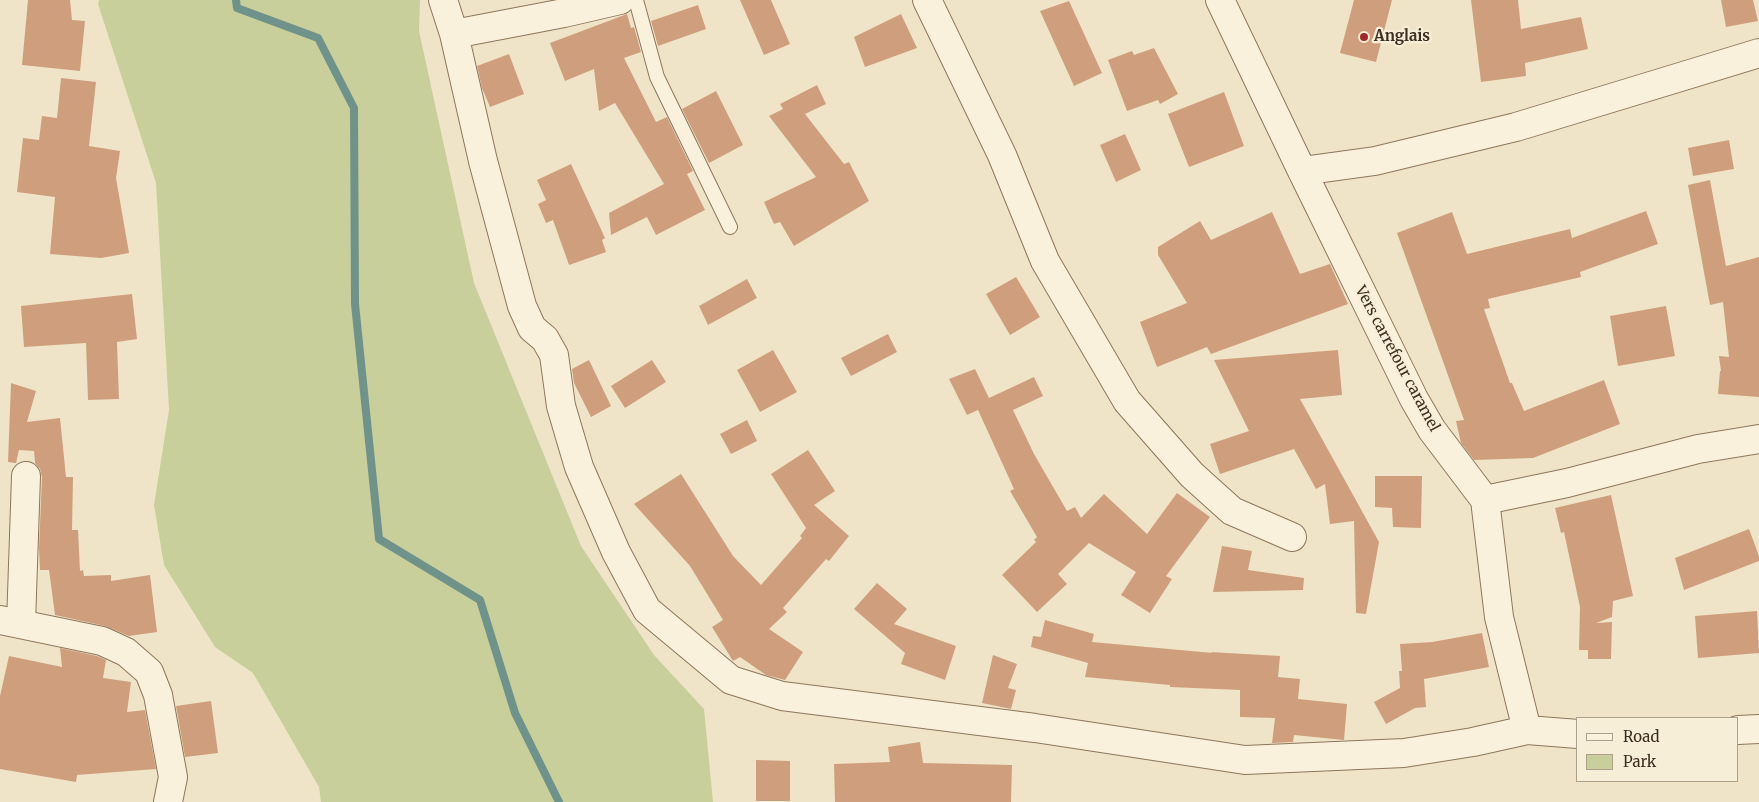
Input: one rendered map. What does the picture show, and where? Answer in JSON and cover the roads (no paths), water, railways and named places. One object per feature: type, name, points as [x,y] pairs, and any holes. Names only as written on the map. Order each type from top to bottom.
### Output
[{"type":"street","points":[[443,0],[454,34],[483,161],[522,306],[532,328],[545,339],[554,355],[561,406],[580,467],[616,552],[647,610],[731,680],[782,696],[1035,728],[1245,760],[1404,752],[1473,742],[1527,730],[1576,734]]},
{"type":"street","points":[[927,0],[1002,155],[1045,261],[1127,401],[1192,475],[1232,511],[1292,537]]},
{"type":"street","name":"Vers carrefour caramel","points":[[1220,0],[1414,399],[1432,430],[1485,500]]},
{"type":"street","points":[[454,34],[564,13],[611,1]]},
{"type":"street","points":[[1302,171],[1375,161],[1516,126],[1759,53]]},
{"type":"street","points":[[1527,730],[1499,617],[1485,500],[1566,484],[1698,449],[1759,439]]},
{"type":"street","points":[[26,476],[11,622],[102,641],[126,652],[149,672],[158,695],[173,777],[168,802]]},
{"type":"street","points":[[1739,730],[1759,729]]},
{"type":"lane","points":[[636,0],[657,77],[730,227]]},
{"type":"waterway","points":[[236,0],[237,8],[318,38],[354,108],[355,304],[379,539],[480,600],[515,713],[559,802]]},
{"type":"place","name":"Anglais","points":[[1364,37]]}]
